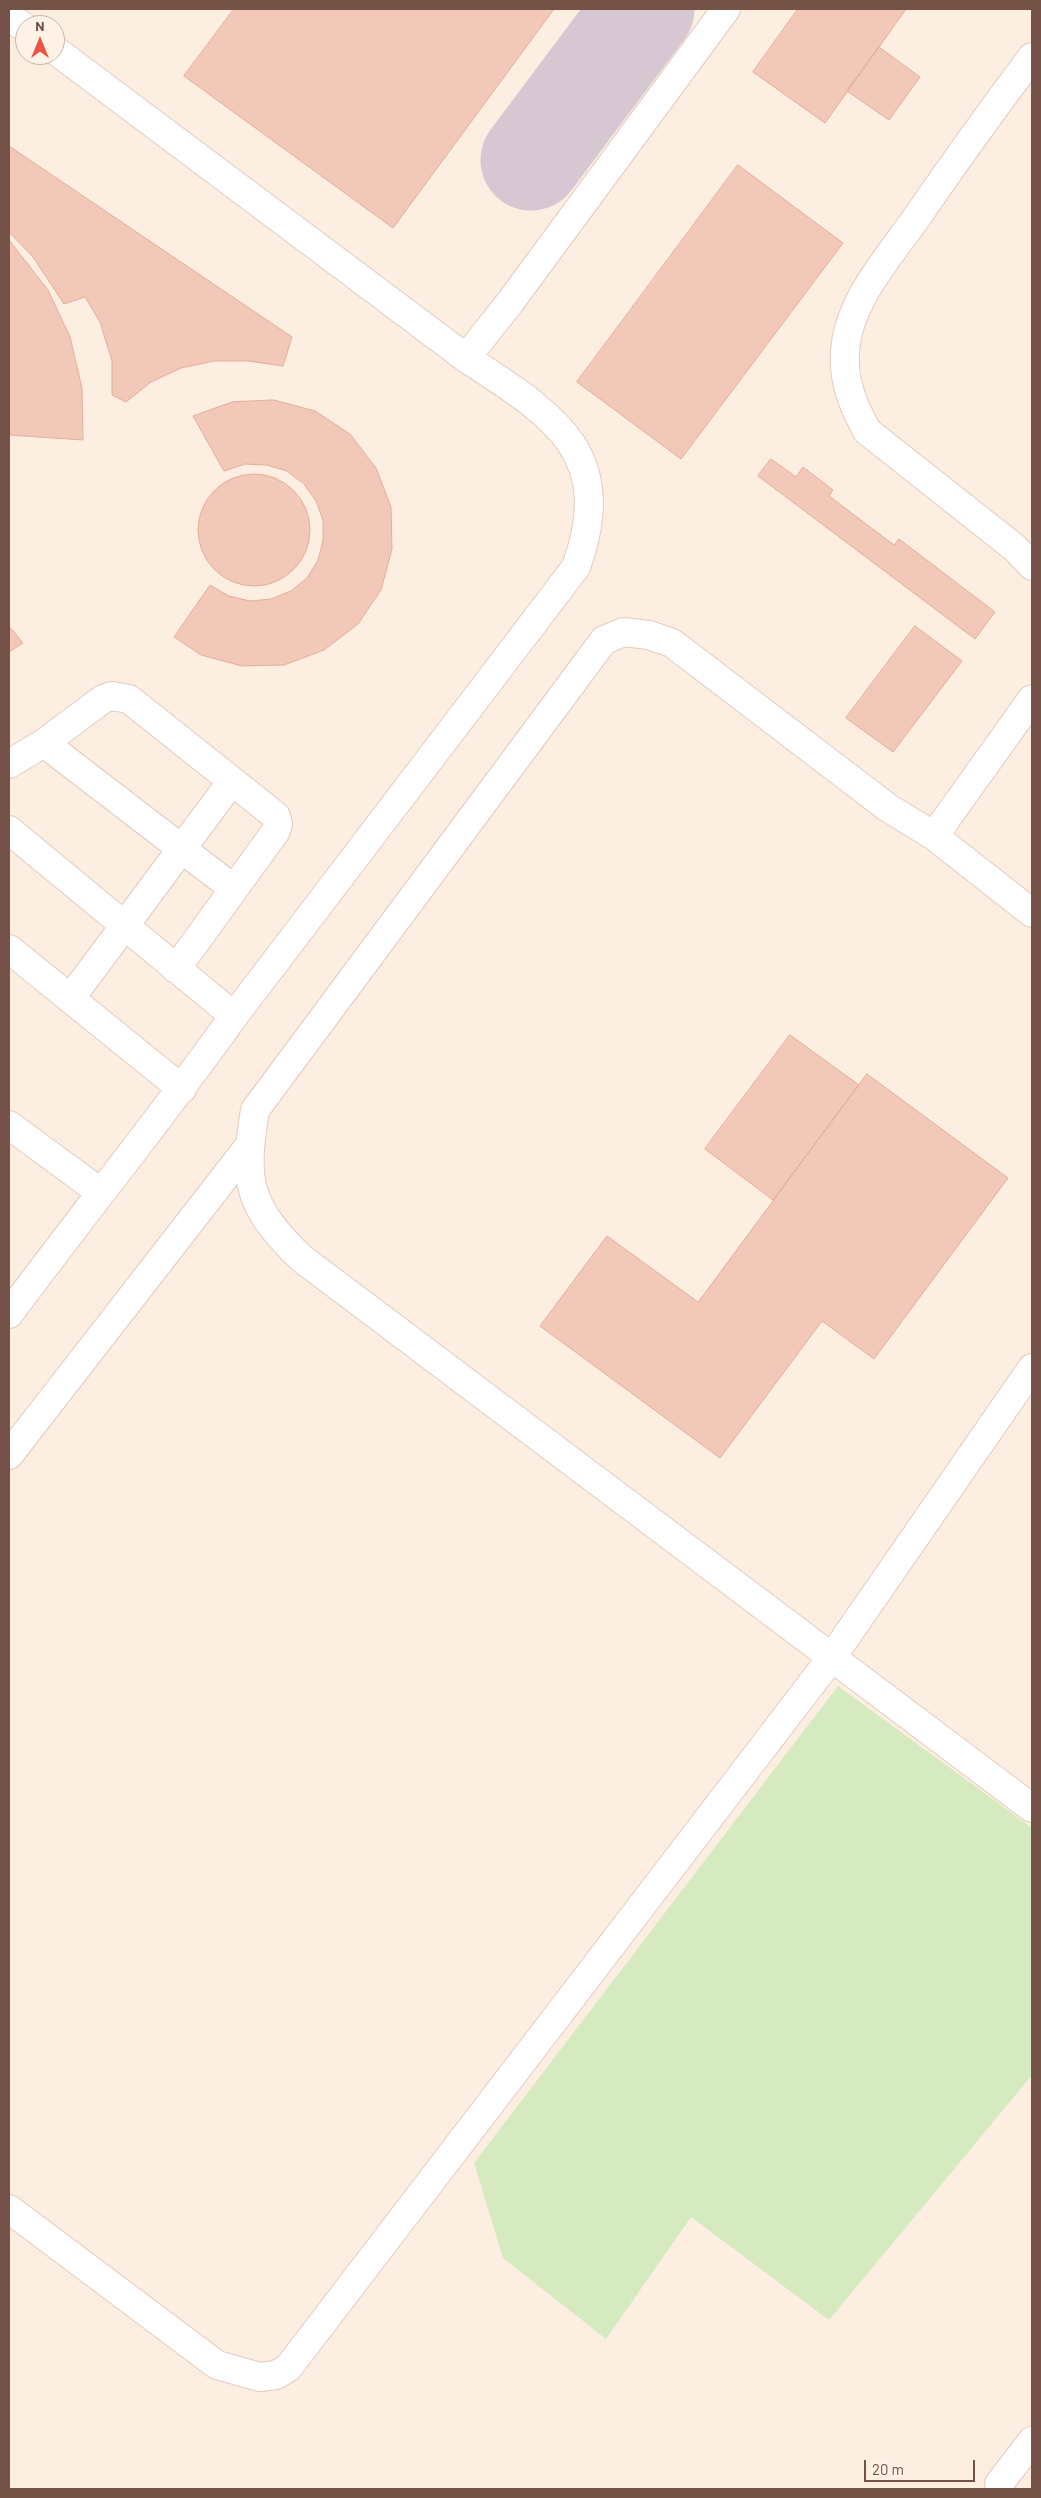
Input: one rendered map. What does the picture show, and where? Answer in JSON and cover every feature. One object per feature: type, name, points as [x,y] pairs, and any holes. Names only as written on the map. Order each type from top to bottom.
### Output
[{"type":"street","points":[[466,358],[511,301],[726,9]]},
{"type":"street","points":[[9,1314],[576,567],[585,541],[590,509],[588,486],[579,457],[562,429],[535,403],[466,358],[65,57]]},
{"type":"street","points":[[1032,57],[976,131],[868,288],[851,319],[845,352],[846,381],[853,405],[867,431],[1014,548],[1032,566]]},
{"type":"street","points":[[1032,913],[934,836],[887,807],[672,643],[648,635],[624,632],[604,640],[255,1110],[249,1146],[249,1168],[253,1194],[264,1217],[300,1258],[1032,1808]]},
{"type":"street","points":[[9,764],[44,743],[103,699],[120,696],[129,699],[276,816],[278,824],[276,831],[176,969]]},
{"type":"street","points":[[934,836],[1032,700]]},
{"type":"street","points":[[44,743],[234,889]]},
{"type":"street","points":[[70,999],[232,781]]},
{"type":"street","points":[[9,830],[234,1016]]},
{"type":"street","points":[[9,949],[182,1088]]},
{"type":"street","points":[[9,1125],[100,1192]]},
{"type":"street","points":[[9,1455],[249,1146]]},
{"type":"street","points":[[9,2209],[217,2365],[260,2376],[276,2375],[288,2368],[832,1657],[1032,1368]]},
{"type":"street","points":[[999,2484],[1032,2441]]},
{"type":"green space","points":[[838,1686],[1032,1828],[1032,2075],[829,2320],[691,2217],[606,2339],[503,2258],[474,2163]]},
{"type":"building","points":[[234,9],[554,9],[393,228],[184,76]]},
{"type":"building","points":[[798,9],[906,9],[825,123],[753,72]]},
{"type":"building","points":[[879,47],[920,77],[889,120],[847,91]]},
{"type":"building","points":[[9,146],[292,337],[283,366],[248,361],[214,361],[181,368],[151,382],[126,402],[112,395],[112,361],[100,322],[85,297],[64,304],[33,257],[9,232]]},
{"type":"building","points":[[738,165],[843,243],[681,459],[577,382]]},
{"type":"building","points":[[9,240],[48,290],[70,337],[82,388],[83,440],[9,435]]},
{"type":"building","points":[[274,400],[315,411],[350,434],[376,468],[391,507],[392,549],[381,590],[358,624],[324,650],[284,665],[242,666],[201,655],[174,637],[210,585],[229,596],[250,601],[271,599],[291,591],[307,578],[318,560],[323,541],[323,520],[316,501],[304,484],[287,471],[267,465],[245,464],[224,471],[193,416],[232,402]]},
{"type":"building","points":[[771,459],[796,477],[803,467],[833,490],[829,496],[894,545],[899,539],[995,612],[975,639],[758,476]]},
{"type":"building","points":[[254,474],[276,478],[294,490],[306,508],[310,530],[306,552],[294,570],[276,582],[254,586],[232,582],[214,570],[202,552],[198,530],[202,508],[214,490],[232,478]]},
{"type":"building","points":[[9,626],[23,643],[9,652]]},
{"type":"building","points":[[915,626],[962,661],[893,752],[846,718]]},
{"type":"building","points":[[790,1035],[859,1085],[773,1200],[705,1149]]},
{"type":"building","points":[[867,1074],[1008,1178],[874,1359],[822,1321],[720,1458],[540,1326],[607,1236],[698,1302]]},
{"type":"taxiway","points":[[531,160],[644,9]]}]
